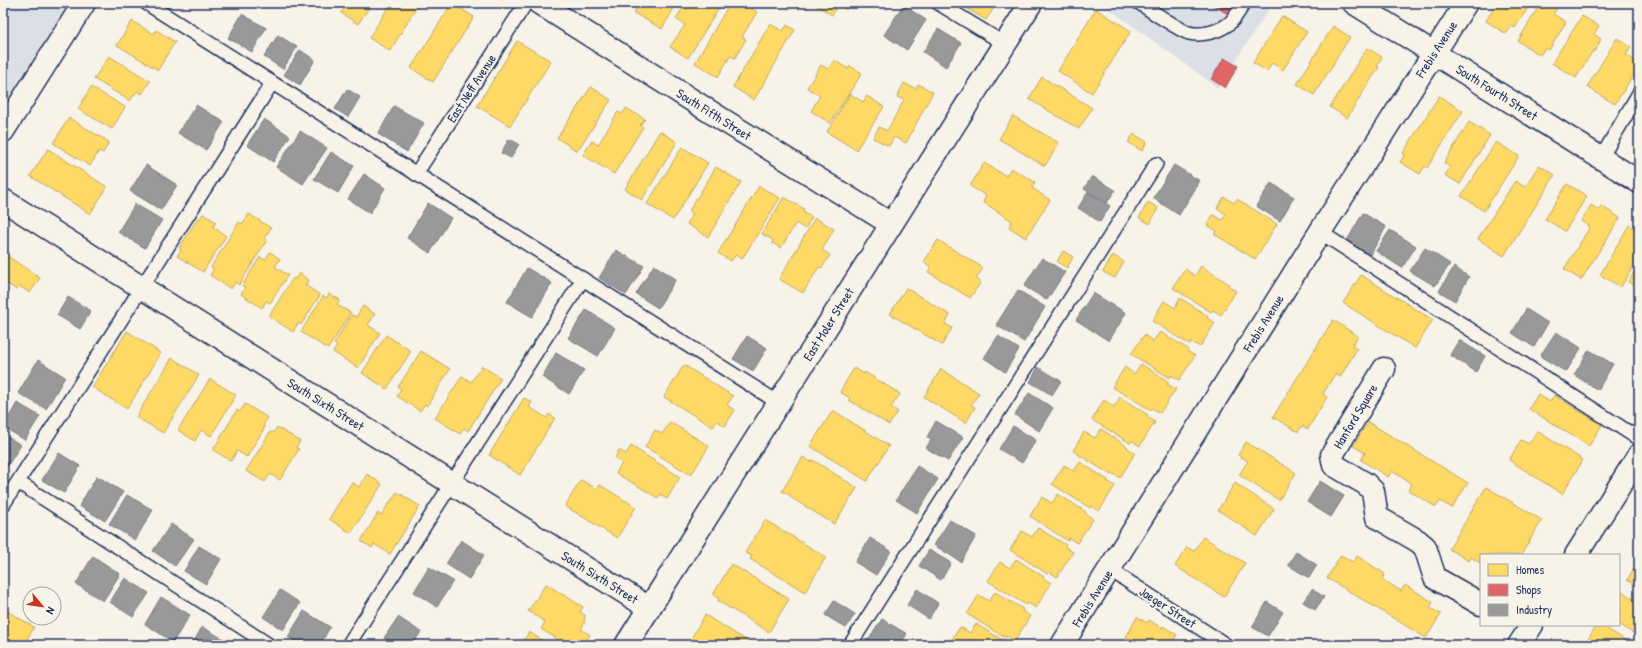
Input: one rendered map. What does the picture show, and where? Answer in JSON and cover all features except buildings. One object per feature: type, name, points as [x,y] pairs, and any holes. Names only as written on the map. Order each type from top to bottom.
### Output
[{"type":"street","points":[[3,131],[84,3]]},
{"type":"street","name":"South Fifth Street","points":[[539,3],[891,224]]},
{"type":"street","name":"East Moler Street","points":[[626,645],[1031,3]]},
{"type":"street","name":"South Fourth Street","points":[[1354,3],[1639,182]]},
{"type":"street","name":"Frebis Avenue","points":[[1062,645],[1320,232],[1466,3]]},
{"type":"street","name":"South Sixth Street","points":[[3,200],[649,608]]},
{"type":"street","name":"Hanford Square","points":[[1384,370],[1332,455],[1334,465],[1366,484],[1373,490],[1377,517],[1418,541],[1425,547],[1435,578],[1480,603]]},
{"type":"street","points":[[1577,554],[1639,455]]},
{"type":"lane","points":[[146,3],[779,403]]},
{"type":"lane","name":"East Neff Avenue","points":[[416,174],[526,3]]},
{"type":"lane","points":[[938,3],[1004,44]]},
{"type":"lane","points":[[1139,3],[1187,33],[1197,34],[1208,33],[1227,25],[1233,20],[1244,3]]},
{"type":"lane","points":[[3,505],[140,287],[272,82]]},
{"type":"lane","points":[[1601,158],[1639,93]]},
{"type":"lane","points":[[850,645],[1156,164]]},
{"type":"lane","points":[[1320,232],[1639,439]]},
{"type":"lane","points":[[348,645],[583,279]]},
{"type":"lane","points":[[18,482],[269,645]]},
{"type":"lane","name":"Jaeger Street","points":[[1110,569],[1226,645]]},
{"type":"shaded area","points":[[3,3],[94,3],[3,145]]},
{"type":"shaded area","points":[[1101,3],[1273,3],[1218,88]]}]
